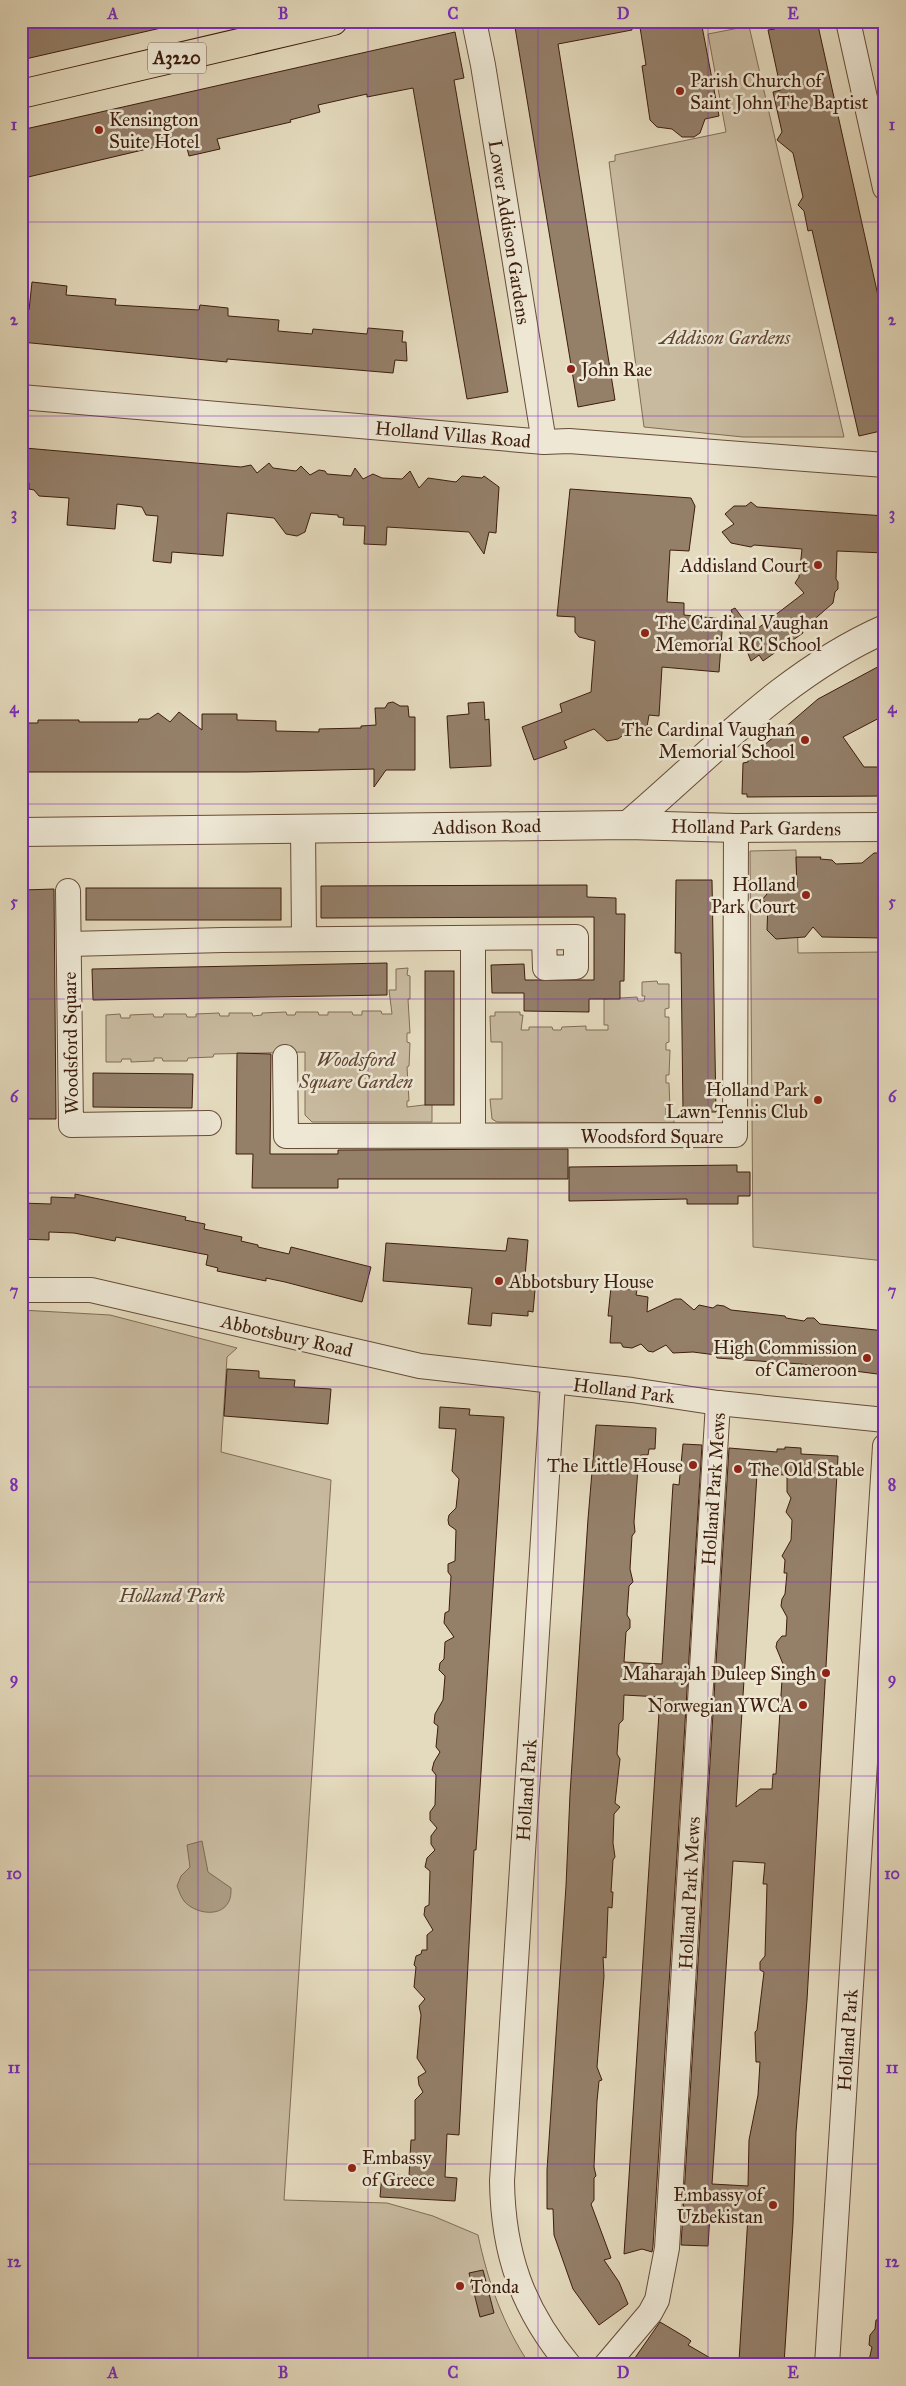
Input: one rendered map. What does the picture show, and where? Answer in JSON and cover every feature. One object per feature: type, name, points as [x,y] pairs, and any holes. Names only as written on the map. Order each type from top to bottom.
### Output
[{"type":"highway","name":"A3220","points":[[21,94],[333,21]]},
{"type":"street","name":"Lower Addison Gardens","points":[[474,21],[483,64],[544,442]]},
{"type":"street","points":[[848,21],[885,188]]},
{"type":"street","name":"Holland Villas Road","points":[[21,397],[544,442],[569,441],[885,464]]},
{"type":"street","points":[[628,825],[766,703],[820,662],[851,644],[885,629]]},
{"type":"street","name":"Holland Park Gardens","points":[[628,825],[736,828],[885,828]]},
{"type":"street","name":"Addison Road","points":[[21,832],[628,825]]},
{"type":"street","points":[[304,828],[304,939]]},
{"type":"street","name":"Woodsford Square","points":[[285,1057],[286,1136],[734,1135],[736,828]]},
{"type":"street","name":"Woodsford Square","points":[[68,891],[71,1125],[209,1123]]},
{"type":"street","points":[[473,938],[473,1135]]},
{"type":"street","name":"Woodsford Square","points":[[69,944],[304,939],[544,938]]},
{"type":"street","name":"Abbotsbury Road","points":[[21,1290],[91,1290],[404,1363],[553,1382]]},
{"type":"street","name":"Holland Park","points":[[569,2365],[538,2324],[527,2303],[510,2253],[503,2212],[504,2161],[553,1382],[632,1390],[718,1403],[885,1420]]},
{"type":"street","name":"Holland Park Mews","points":[[606,2365],[650,2313],[657,2300],[667,2248],[718,1403]]},
{"type":"street","name":"Holland Park","points":[[827,2365],[885,1446]]},
{"type":"green space","name":"Addison Gardens","points":[[749,26],[844,437],[743,437],[644,427],[609,162],[615,161],[615,155],[726,132],[708,34]]},
{"type":"green space","name":"Holland Park Lawn Tennis Club","points":[[796,850],[798,953],[885,952],[885,1261],[753,1247],[750,851]]},
{"type":"green space","name":"Woodsford Square Garden","points":[[408,968],[407,975],[410,976],[410,999],[408,999],[410,1033],[407,1033],[407,1042],[410,1043],[409,1066],[407,1067],[409,1101],[407,1101],[407,1107],[432,1104],[432,1122],[312,1122],[305,1115],[305,1052],[214,1054],[213,1057],[188,1058],[187,1061],[163,1061],[162,1058],[154,1058],[154,1061],[131,1062],[131,1059],[122,1059],[121,1062],[106,1062],[106,1015],[120,1014],[121,1018],[130,1018],[130,1015],[153,1014],[154,1017],[163,1017],[164,1014],[186,1014],[187,1017],[196,1017],[196,1014],[219,1013],[220,1016],[229,1016],[229,1013],[252,1013],[253,1016],[262,1015],[262,1013],[286,1012],[287,1015],[295,1015],[296,1012],[318,1012],[319,1015],[328,1015],[328,1012],[352,1012],[353,1015],[362,1015],[362,1011],[381,1011],[382,1014],[392,1014],[389,990],[396,990],[396,969]]},
{"type":"green space","points":[[657,981],[658,984],[669,984],[669,1008],[665,1009],[665,1017],[669,1017],[669,1042],[666,1043],[666,1050],[670,1050],[669,1075],[666,1075],[666,1083],[669,1083],[670,1108],[666,1108],[666,1115],[674,1116],[674,1123],[497,1122],[492,1119],[490,1099],[502,1099],[502,1042],[491,1042],[490,1016],[495,1016],[495,1012],[520,1012],[520,1015],[523,1015],[521,1030],[529,1030],[529,1027],[552,1027],[553,1030],[561,1030],[562,1027],[586,1026],[586,1030],[608,1030],[608,1025],[604,1025],[604,999],[637,997],[638,1001],[644,1001],[645,996],[642,996],[642,982]]},
{"type":"green space","name":"Holland Park","points":[[21,1310],[110,1315],[237,1348],[227,1357],[221,1452],[331,1480],[284,2200],[387,2203],[433,2216],[478,2235],[487,2270],[504,2319],[530,2365],[21,2365]]},
{"type":"shaded area","points":[[202,1841],[208,1872],[231,1888],[228,1903],[219,1911],[200,1911],[188,1905],[177,1886],[181,1876],[190,1867],[187,1845]]},
{"type":"building","points":[[21,21],[160,21],[161,28],[21,60]]},
{"type":"building","points":[[514,21],[631,21],[632,30],[558,44],[615,400],[578,407]]},
{"type":"building","name":"Parish Church of Saint John The Baptist","points":[[639,21],[701,21],[719,116],[705,119],[700,133],[694,137],[682,137],[672,129],[657,127],[650,120],[642,66],[646,65]]},
{"type":"building","points":[[774,21],[817,21],[885,327],[885,430],[859,436],[812,230],[808,231],[804,211],[798,205],[803,197],[793,153],[777,140],[782,132],[773,92],[781,90],[768,30],[775,29]]},
{"type":"building","points":[[455,32],[464,78],[454,80],[508,392],[467,399],[413,88],[367,97],[367,94],[318,105],[320,112],[290,120],[291,122],[217,139],[220,149],[189,156],[185,140],[24,178],[21,163],[21,130]]},
{"type":"building","points":[[32,282],[67,286],[66,295],[116,299],[115,305],[199,310],[200,305],[228,308],[228,316],[279,320],[278,331],[312,334],[313,329],[367,334],[368,328],[403,331],[402,342],[406,342],[407,361],[395,360],[393,373],[227,359],[227,362],[21,342],[24,309],[29,310]]},
{"type":"building","points":[[25,448],[241,467],[251,465],[257,473],[269,463],[273,468],[296,471],[301,466],[310,475],[319,470],[325,471],[327,474],[351,476],[355,468],[363,479],[373,474],[382,478],[402,479],[410,471],[419,488],[428,478],[456,482],[462,476],[482,478],[484,476],[499,487],[496,533],[489,532],[484,554],[469,532],[387,527],[386,545],[364,544],[365,526],[343,525],[344,518],[338,517],[338,515],[311,513],[305,532],[297,536],[286,534],[274,518],[227,513],[223,556],[172,552],[171,563],[153,561],[158,516],[146,515],[142,507],[117,504],[115,529],[67,525],[69,498],[39,496],[34,490],[29,489],[29,483],[21,483]]},
{"type":"building","points":[[570,489],[691,498],[695,506],[689,551],[670,550],[667,602],[684,603],[684,615],[723,619],[719,672],[662,667],[659,716],[649,715],[647,727],[635,726],[618,739],[607,741],[594,729],[564,741],[567,748],[534,760],[522,727],[562,712],[560,704],[591,692],[595,641],[579,637],[575,632],[575,617],[557,616]]},
{"type":"building","name":"Addisland Court","points":[[751,502],[757,507],[885,516],[885,553],[837,551],[836,579],[838,589],[835,592],[833,603],[802,630],[803,633],[763,661],[759,655],[751,661],[731,610],[735,608],[753,632],[804,593],[795,583],[799,577],[802,549],[754,545],[751,547],[731,543],[722,532],[734,524],[725,514],[734,506],[746,506]]},
{"type":"building","name":"The Cardinal Vaughan Memorial School","points":[[885,663],[885,715],[843,737],[864,767],[885,767],[885,796],[747,797],[747,794],[742,794],[743,763],[748,762],[748,759],[818,699]]},
{"type":"building","points":[[393,702],[400,706],[408,706],[409,717],[415,717],[415,770],[386,770],[374,787],[374,769],[247,772],[21,772],[21,723],[38,723],[38,720],[138,722],[139,719],[149,719],[158,713],[170,722],[179,712],[202,730],[202,714],[237,714],[237,720],[276,721],[276,731],[319,732],[319,729],[361,728],[361,726],[376,725],[375,708],[385,708],[388,703]]},
{"type":"building","points":[[484,702],[485,720],[489,719],[491,766],[450,768],[447,716],[469,714],[468,703]]},
{"type":"building","points":[[874,853],[885,853],[885,938],[822,937],[813,927],[805,937],[776,939],[767,930],[768,904],[762,900],[767,894],[767,887],[797,887],[796,857],[821,857],[820,859],[832,860],[836,864],[862,863]]},
{"type":"building","points":[[676,880],[712,880],[716,1112],[683,1112],[681,953],[675,953]]},
{"type":"building","points":[[587,885],[587,897],[616,898],[616,914],[625,914],[624,981],[620,981],[620,999],[589,999],[589,1012],[524,1011],[524,993],[492,993],[491,965],[524,964],[525,980],[594,980],[594,917],[321,918],[321,886]]},
{"type":"building","points":[[86,888],[281,888],[281,920],[86,920]]},
{"type":"building","points":[[54,889],[56,1119],[25,1119],[23,890]]},
{"type":"building","points":[[387,963],[387,995],[93,1000],[92,969]]},
{"type":"building","points":[[425,971],[454,971],[454,1105],[425,1105]]},
{"type":"building","points":[[237,1053],[271,1054],[270,1154],[338,1154],[338,1150],[568,1149],[568,1179],[338,1179],[338,1188],[252,1188],[253,1154],[236,1154]]},
{"type":"building","points":[[93,1073],[193,1074],[192,1108],[93,1107]]},
{"type":"building","points":[[737,1165],[737,1172],[750,1172],[750,1196],[738,1196],[738,1204],[687,1204],[687,1199],[569,1201],[569,1167]]},
{"type":"building","points":[[75,1194],[186,1217],[185,1220],[205,1224],[204,1229],[242,1237],[241,1241],[258,1245],[258,1247],[289,1254],[291,1247],[371,1267],[362,1302],[285,1282],[266,1278],[266,1281],[217,1271],[218,1268],[206,1265],[208,1255],[116,1237],[115,1241],[74,1233],[49,1232],[49,1240],[21,1239],[21,1203],[51,1204],[51,1197],[75,1198]]},
{"type":"building","points":[[508,1238],[528,1240],[524,1289],[535,1290],[533,1312],[528,1311],[528,1316],[492,1313],[491,1326],[468,1324],[472,1288],[383,1281],[386,1243],[506,1251]]},
{"type":"building","points":[[611,1287],[637,1290],[636,1295],[648,1297],[647,1312],[675,1299],[681,1299],[694,1310],[699,1305],[713,1308],[717,1305],[731,1310],[785,1316],[786,1318],[804,1321],[807,1318],[814,1318],[820,1324],[885,1331],[885,1375],[801,1364],[717,1358],[716,1355],[693,1352],[673,1353],[666,1345],[653,1352],[648,1351],[641,1344],[632,1348],[623,1347],[621,1343],[610,1343],[612,1316],[608,1316]]},
{"type":"building","points":[[227,1369],[259,1371],[259,1378],[295,1380],[294,1387],[331,1389],[328,1424],[224,1416]]},
{"type":"building","points":[[440,1407],[470,1409],[469,1415],[504,1417],[476,1850],[474,1850],[459,2135],[447,2134],[445,2177],[457,2178],[455,2201],[380,2197],[382,2174],[409,2176],[411,2140],[415,2140],[415,2100],[423,2092],[419,2085],[418,2077],[426,2072],[417,2058],[421,2015],[419,2006],[425,1999],[414,1987],[416,1967],[414,1965],[416,1956],[421,1954],[422,1950],[427,1950],[427,1935],[433,1930],[424,1915],[425,1907],[429,1905],[430,1871],[425,1867],[427,1858],[435,1850],[431,1844],[431,1836],[437,1828],[430,1820],[430,1812],[435,1805],[436,1775],[432,1770],[440,1752],[436,1747],[438,1726],[434,1723],[435,1714],[443,1700],[445,1676],[439,1670],[440,1663],[444,1659],[445,1642],[454,1637],[444,1623],[445,1613],[449,1611],[451,1576],[448,1572],[448,1564],[455,1561],[456,1530],[449,1525],[448,1520],[449,1515],[456,1508],[459,1479],[452,1471],[456,1429],[439,1428]]},
{"type":"building","points":[[596,1425],[656,1428],[655,1449],[649,1449],[648,1455],[641,1455],[640,1469],[638,1468],[635,1532],[632,1536],[630,1569],[633,1582],[629,1586],[627,1615],[630,1620],[630,1628],[626,1632],[624,1662],[662,1664],[673,1484],[679,1485],[683,1444],[702,1445],[653,2246],[652,2252],[642,2249],[624,2254],[660,1697],[624,1695],[623,1720],[619,1724],[617,1754],[620,1759],[615,1803],[620,1807],[614,1814],[613,1843],[615,1857],[613,1860],[611,1892],[613,1892],[612,1908],[608,1907],[606,1958],[603,1957],[604,1976],[597,2067],[602,2080],[599,2081],[597,2101],[594,2167],[596,2176],[594,2178],[594,2200],[591,2204],[611,2258],[604,2260],[619,2282],[628,2304],[599,2325],[573,2289],[554,2235],[553,2209],[547,2209],[547,2170],[566,1886],[570,1794]]},
{"type":"building","points":[[785,1447],[801,1448],[801,1454],[838,1456],[807,2000],[796,2132],[793,2223],[784,2364],[739,2361],[748,2216],[710,2214],[708,2246],[681,2245],[729,1448],[777,1452],[777,1449],[785,1449]],"holes":[[[757,1474],[787,1475],[787,1492],[791,1498],[786,1512],[792,1520],[791,1540],[782,1556],[785,1560],[784,1573],[787,1573],[785,1594],[781,1606],[787,1617],[786,1636],[782,1636],[777,1642],[776,1647],[783,1664],[776,1774],[773,1774],[772,1789],[760,1789],[736,1807]],[[733,1861],[765,1863],[763,1884],[767,1884],[765,1956],[760,1962],[760,1970],[764,1972],[757,2030],[755,2032],[756,2062],[760,2062],[758,2095],[749,2140],[748,2186],[712,2184]]]},
{"type":"building","points":[[483,2270],[494,2313],[480,2317],[469,2273]]},
{"type":"building","points":[[885,2318],[885,2365],[868,2365],[872,2347],[869,2345],[870,2335],[875,2329],[876,2320]]},
{"type":"building","points":[[660,2322],[687,2338],[691,2341],[688,2345],[712,2359],[683,2358],[695,2365],[630,2365]]},
{"type":"place","name":"Parish Church of Saint John The Baptist","points":[[680,91]]},
{"type":"place","name":"Kensington Suite Hotel","points":[[99,130]]},
{"type":"place","name":"John Rae","points":[[571,369]]},
{"type":"place","name":"Addisland Court","points":[[818,565]]},
{"type":"place","name":"The Cardinal Vaughan Memorial RC School","points":[[645,633]]},
{"type":"place","name":"The Cardinal Vaughan Memorial School","points":[[805,740]]},
{"type":"place","name":"Holland Park Court","points":[[806,895]]},
{"type":"place","name":"Holland Park Lawn Tennis Club","points":[[818,1100]]},
{"type":"place","name":"Abbotsbury House","points":[[499,1281]]},
{"type":"place","name":"High Commission of Cameroon","points":[[867,1358]]},
{"type":"place","name":"The Little House","points":[[693,1465]]},
{"type":"place","name":"The Old Stable","points":[[738,1469]]},
{"type":"place","name":"Maharajah Duleep Singh","points":[[826,1673]]},
{"type":"place","name":"Norwegian YWCA","points":[[803,1705]]},
{"type":"place","name":"Embassy of Greece","points":[[352,2168]]},
{"type":"place","name":"Embassy of Uzbekistan","points":[[773,2205]]},
{"type":"place","name":"Tonda","points":[[460,2286]]}]
